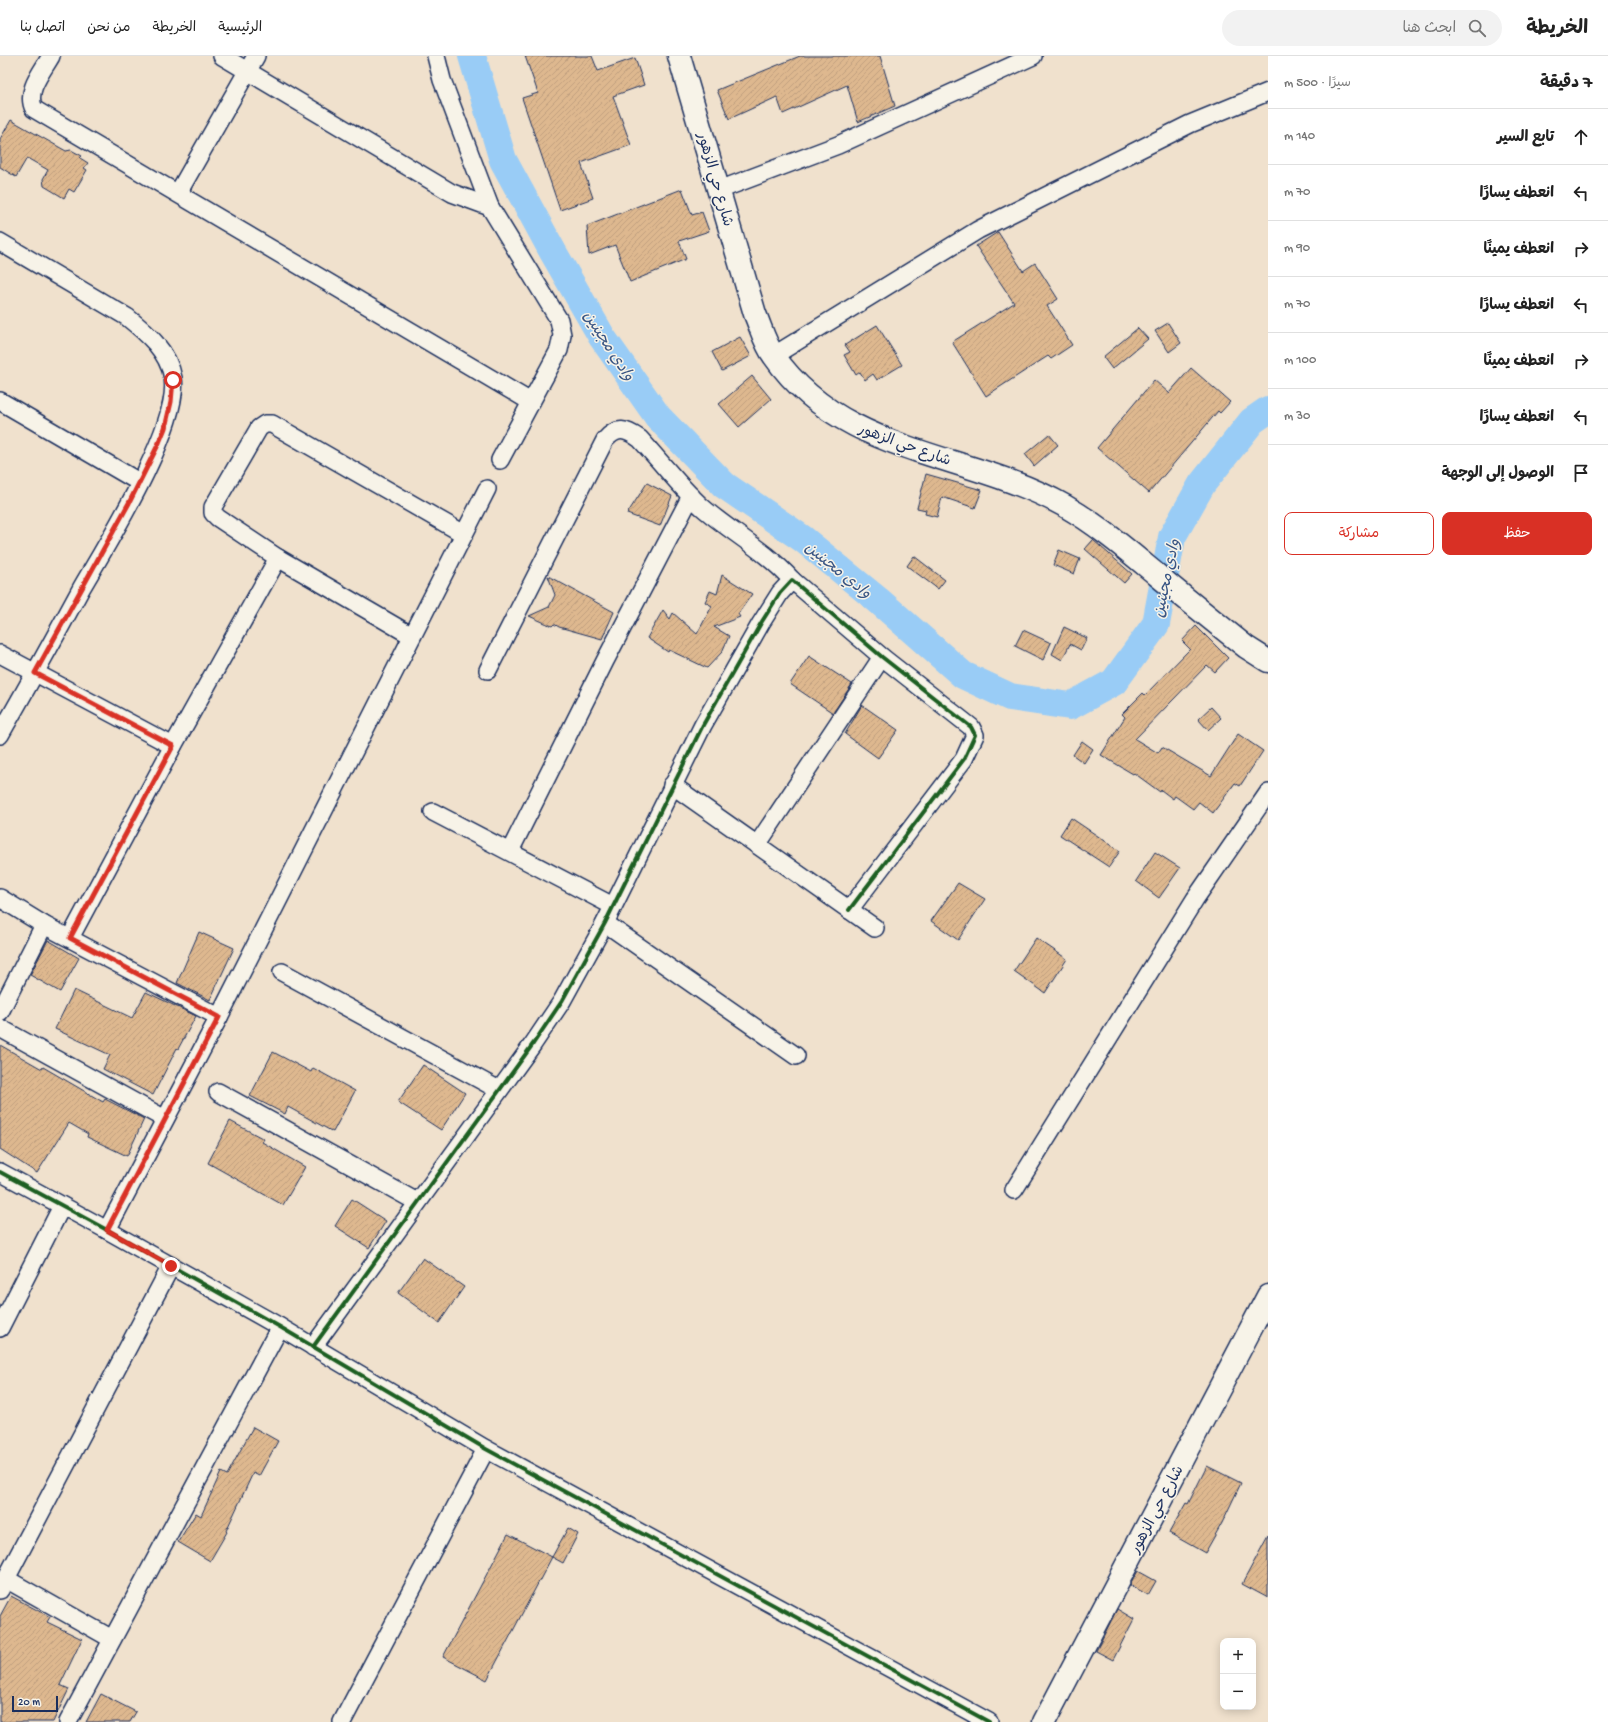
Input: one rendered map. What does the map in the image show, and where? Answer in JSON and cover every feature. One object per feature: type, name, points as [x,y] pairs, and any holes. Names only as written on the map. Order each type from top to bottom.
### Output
[{"type":"street","points":[[51,56],[31,92],[31,102],[34,109],[531,402]]},
{"type":"street","points":[[222,56],[252,63],[452,193],[490,207]]},
{"type":"street","points":[[436,56],[442,80],[490,207],[559,320],[562,335],[559,350],[500,460]]},
{"type":"street","name":"شارع حي الزهور","points":[[679,56],[755,314],[765,341],[773,356],[794,381],[818,403],[844,420],[872,435],[1008,480],[1065,506],[1097,526],[1228,632],[1267,659]]},
{"type":"street","points":[[719,190],[838,145],[1034,56]]},
{"type":"street","points":[[178,193],[252,63]]},
{"type":"street","points":[[773,356],[978,230],[1190,124],[1268,92]]},
{"type":"street","points":[[0,242],[127,317],[146,332],[158,346],[171,369],[173,380],[171,402],[165,428],[139,482],[0,735]]},
{"type":"street","points":[[0,401],[139,482]]},
{"type":"street","points":[[412,636],[278,558],[218,518],[213,513],[213,507],[259,428],[264,424],[272,424],[464,534]]},
{"type":"street","points":[[488,670],[605,440],[611,434],[619,430],[631,433],[640,439],[702,507],[778,565],[792,580],[882,657],[971,727],[975,735],[964,759],[849,910]]},
{"type":"street","points":[[107,1230],[219,1017],[487,489]]},
{"type":"street","points":[[510,851],[691,496]]},
{"type":"street","points":[[70,938],[173,746],[278,558]]},
{"type":"street","points":[[313,1347],[533,1044],[562,1001],[605,923],[672,785],[703,726],[761,623],[780,593],[792,580]]},
{"type":"street","points":[[0,654],[173,746]]},
{"type":"street","points":[[757,845],[882,657]]},
{"type":"street","points":[[672,785],[875,928]]},
{"type":"street","points":[[1014,1190],[1195,899],[1268,794]]},
{"type":"street","points":[[433,812],[613,906]]},
{"type":"street","points":[[0,898],[44,925],[219,1017]]},
{"type":"street","points":[[605,923],[796,1056]]},
{"type":"street","points":[[0,1012],[44,925]]},
{"type":"street","points":[[282,972],[499,1090]]},
{"type":"street","points":[[0,1028],[165,1119]]},
{"type":"street","points":[[218,1092],[417,1202]]},
{"type":"street","points":[[0,1172],[280,1327],[486,1449],[989,1722]]},
{"type":"street","points":[[0,1328],[62,1206]]},
{"type":"street","points":[[112,1639],[4,1578],[171,1266]]},
{"type":"street","name":"شارع حي الزهور","points":[[1044,1722],[1268,1296]]},
{"type":"street","points":[[68,1722],[280,1327]]},
{"type":"street","points":[[342,1722],[486,1449]]},
{"type":"building","points":[[525,56],[592,56],[598,71],[635,58],[644,85],[613,96],[631,145],[581,163],[593,198],[560,210],[522,98],[538,93]]},
{"type":"building","points":[[800,56],[880,56],[895,106],[858,122],[847,85],[783,114],[777,97],[729,119],[717,90]]},
{"type":"building","points":[[11,120],[66,151],[71,150],[82,156],[80,158],[88,163],[84,168],[87,170],[74,192],[69,189],[64,198],[44,186],[43,179],[48,170],[27,158],[16,177],[0,167],[0,139]]},
{"type":"building","points":[[682,189],[692,215],[702,212],[709,231],[679,241],[686,259],[630,282],[615,245],[589,255],[587,226]]},
{"type":"building","points":[[998,232],[1023,271],[1035,263],[1058,299],[1047,306],[1072,345],[1051,359],[1048,356],[986,396],[952,342],[1014,303],[976,246]]},
{"type":"building","points":[[1168,323],[1181,343],[1169,352],[1155,331]]},
{"type":"building","points":[[877,325],[902,365],[877,380],[873,374],[865,380],[860,372],[856,375],[844,355],[850,352],[845,345]]},
{"type":"building","points":[[1138,328],[1148,339],[1112,369],[1103,357]]},
{"type":"building","points":[[740,337],[751,356],[722,371],[712,352]]},
{"type":"building","points":[[1191,368],[1230,402],[1220,413],[1218,411],[1149,493],[1097,448],[1154,380],[1169,393]]},
{"type":"building","points":[[752,376],[771,399],[739,427],[719,404]]},
{"type":"building","points":[[1049,434],[1058,445],[1034,466],[1025,454]]},
{"type":"building","points":[[926,474],[982,490],[975,508],[942,497],[937,517],[925,514],[926,510],[917,508]]},
{"type":"building","points":[[647,483],[672,496],[660,526],[627,514]]},
{"type":"building","points":[[1093,540],[1132,574],[1124,583],[1085,549]]},
{"type":"building","points":[[1059,550],[1080,559],[1074,574],[1053,565]]},
{"type":"building","points":[[914,556],[945,580],[938,589],[907,566]]},
{"type":"building","points":[[722,575],[752,594],[738,614],[740,617],[714,627],[729,636],[722,652],[707,668],[669,650],[668,652],[647,638],[663,610],[670,619],[673,613],[697,634],[712,606],[705,602],[710,591],[717,594]]},
{"type":"building","points":[[548,576],[614,612],[602,639],[559,627],[554,624],[552,626],[529,616],[549,607],[555,595]]},
{"type":"building","points":[[1196,626],[1228,658],[1215,672],[1207,665],[1135,739],[1158,753],[1162,747],[1211,776],[1238,734],[1263,751],[1240,786],[1235,783],[1213,813],[1199,802],[1193,809],[1175,796],[1173,799],[1161,790],[1160,792],[1134,773],[1133,774],[1101,755],[1125,717],[1122,714],[1143,693],[1145,695],[1190,649],[1182,641]]},
{"type":"building","points":[[1064,627],[1087,638],[1081,650],[1070,644],[1062,660],[1052,654]]},
{"type":"building","points":[[1023,630],[1051,643],[1043,660],[1015,646]]},
{"type":"building","points":[[809,656],[852,684],[833,713],[790,684]]},
{"type":"building","points":[[862,705],[898,730],[878,758],[845,734]]},
{"type":"building","points":[[1211,707],[1221,718],[1208,730],[1198,719]]},
{"type":"building","points":[[1082,741],[1093,749],[1084,763],[1073,755]]},
{"type":"building","points":[[1071,818],[1120,851],[1109,867],[1060,835]]},
{"type":"building","points":[[1155,852],[1180,868],[1159,898],[1136,881]]},
{"type":"building","points":[[958,883],[985,899],[958,940],[931,921]]},
{"type":"building","points":[[199,932],[234,948],[210,1000],[177,983]]},
{"type":"building","points":[[1036,938],[1067,959],[1045,993],[1014,971]]},
{"type":"building","points":[[48,940],[79,958],[60,992],[30,975]]},
{"type":"building","points":[[74,990],[132,1018],[146,992],[196,1016],[178,1049],[177,1048],[153,1095],[103,1069],[110,1055],[55,1029]]},
{"type":"building","points":[[0,1045],[42,1069],[43,1067],[103,1102],[105,1099],[144,1119],[127,1156],[87,1137],[88,1134],[69,1123],[37,1173],[0,1149]]},
{"type":"building","points":[[273,1052],[311,1072],[313,1068],[355,1091],[333,1132],[288,1107],[285,1114],[250,1096]]},
{"type":"building","points":[[423,1065],[465,1093],[441,1130],[398,1102]]},
{"type":"building","points":[[230,1121],[264,1139],[262,1142],[305,1167],[283,1205],[208,1163]]},
{"type":"building","points":[[352,1199],[386,1221],[369,1248],[335,1226]]},
{"type":"building","points":[[423,1258],[464,1287],[439,1323],[398,1293]]},
{"type":"building","points":[[253,1427],[278,1441],[259,1476],[253,1473],[226,1531],[227,1532],[210,1561],[178,1542],[196,1513],[201,1516],[221,1472],[227,1475]]},
{"type":"building","points":[[1207,1466],[1241,1483],[1222,1523],[1205,1553],[1169,1533],[1186,1503],[1188,1504]]},
{"type":"building","points":[[568,1528],[578,1534],[563,1563],[552,1557]]},
{"type":"building","points":[[508,1534],[552,1557],[487,1680],[443,1657]]},
{"type":"building","points":[[1268,1536],[1268,1598],[1242,1584]]},
{"type":"building","points":[[1138,1571],[1156,1581],[1148,1595],[1130,1585]]},
{"type":"building","points":[[11,1596],[50,1617],[47,1622],[82,1639],[60,1685],[69,1689],[53,1722],[0,1722],[0,1616]]},
{"type":"building","points":[[1117,1609],[1134,1619],[1113,1660],[1096,1651]]},
{"type":"building","points":[[101,1694],[136,1712],[130,1722],[86,1722]]},
{"type":"waterway","name":"وادي مجينين","points":[[472,56],[503,160],[553,252],[602,337],[658,417],[724,485],[803,539],[879,601],[963,675],[1010,697],[1070,706],[1114,682],[1156,624],[1172,537],[1202,484],[1252,421],[1268,410]]},
{"type":"cycle path","points":[[313,1347],[533,1044],[562,1001],[605,923],[703,725],[761,623],[780,593],[792,580],[882,657],[971,727],[975,735],[964,759],[849,910]]},
{"type":"cycle path","points":[[0,1172],[280,1327],[486,1449],[989,1722]]},
{"type":"route","points":[[171,1266],[107,1230],[219,1017],[70,938],[173,746],[35,673],[129,503],[158,445],[165,428],[171,402],[173,380]]}]
